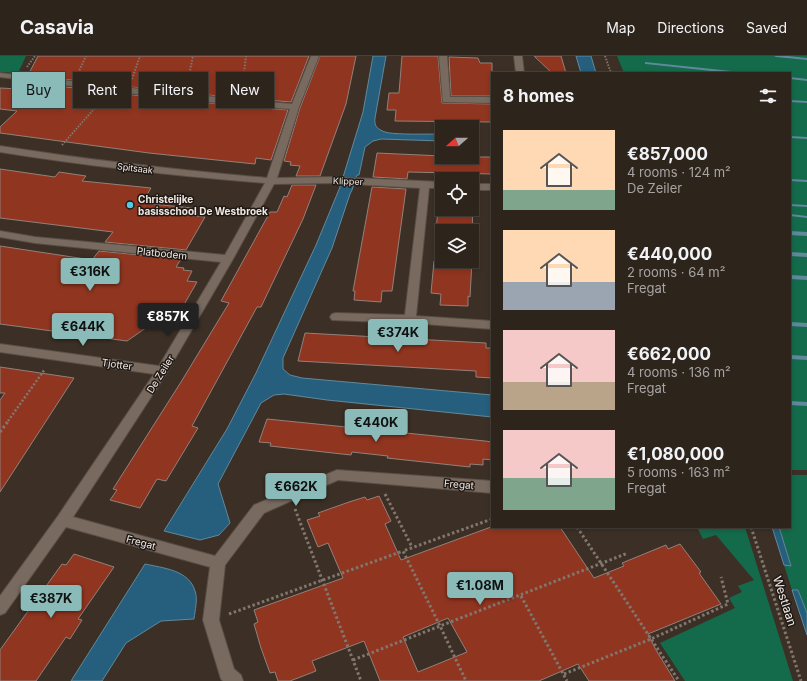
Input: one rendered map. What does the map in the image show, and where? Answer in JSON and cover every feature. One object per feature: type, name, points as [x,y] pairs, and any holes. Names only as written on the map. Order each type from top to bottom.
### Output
[{"type":"street","name":"De Zeiler","points":[[0,608],[63,520],[162,371],[228,259],[271,181],[295,107],[315,56]]},
{"type":"street","points":[[443,56],[446,100],[491,100]]},
{"type":"street","points":[[518,56],[520,72]]},
{"type":"street","points":[[0,75],[73,84]]},
{"type":"street","points":[[274,105],[295,107]]},
{"type":"street","name":"Spitsaak","points":[[0,149],[50,157],[177,173],[271,181]]},
{"type":"street","name":"Klipper","points":[[271,181],[333,180],[435,185]]},
{"type":"street","points":[[410,319],[425,184]]},
{"type":"street","points":[[479,187],[491,187]]},
{"type":"street","name":"Platbodem","points":[[0,234],[35,240],[228,259]]},
{"type":"street","points":[[336,317],[410,319],[491,324]]},
{"type":"street","name":"Tjotter","points":[[0,348],[162,371]]},
{"type":"street","name":"Fregat","points":[[63,520],[218,563],[259,509],[337,475],[491,487]]},
{"type":"street","points":[[218,563],[211,620],[227,674],[235,681]]},
{"type":"path","points":[[131,82],[140,56]]},
{"type":"path","points":[[189,72],[193,56]]},
{"type":"path","points":[[244,72],[246,56]]},
{"type":"path","points":[[605,56],[611,72]]},
{"type":"path","points":[[50,157],[95,108]]},
{"type":"path","points":[[0,432],[54,356]]},
{"type":"path","points":[[377,478],[412,548]]},
{"type":"path","points":[[290,495],[361,681]]},
{"type":"path","points":[[211,620],[491,519]]},
{"type":"path","points":[[578,528],[679,681]]},
{"type":"path","name":"Westlaan","points":[[751,528],[801,681]]},
{"type":"path","points":[[403,551],[466,681]]},
{"type":"path","points":[[353,660],[521,596],[628,553]]},
{"type":"path","points":[[564,674],[651,639],[728,604],[721,577]]},
{"type":"path","points":[[521,596],[567,681]]},
{"type":"green space","points":[[0,56],[26,56],[18,72],[0,72]]},
{"type":"green space","points":[[617,56],[807,56],[807,470],[791,470],[791,72],[624,72]]},
{"type":"green space","points":[[791,475],[807,475],[807,613],[798,590],[792,590],[784,565],[791,565],[779,528],[791,528]]},
{"type":"green space","points":[[698,528],[745,528],[793,681],[685,681],[660,643],[735,608],[729,598],[742,592],[738,586],[754,580],[716,535],[703,539]]},
{"type":"water","points":[[373,56],[386,56],[375,118],[377,127],[382,131],[390,133],[435,134],[435,141],[381,139],[373,141],[365,147],[359,175],[357,175],[332,248],[283,358],[283,369],[290,375],[302,378],[491,395],[491,417],[327,400],[284,394],[274,395],[261,403],[218,484],[230,523],[219,535],[200,540],[164,531],[227,429],[256,373],[316,245],[340,187],[363,112]]},
{"type":"water","points":[[576,56],[591,56],[596,72],[581,72]]},
{"type":"water","points":[[772,528],[779,528],[791,566],[784,565]]},
{"type":"water","points":[[145,564],[174,571],[187,578],[192,584],[196,594],[194,619],[161,621],[126,643],[102,681],[71,681]]},
{"type":"water","points":[[792,590],[798,590],[807,613],[807,635]]},
{"type":"building","points":[[38,56],[309,56],[291,102],[274,101],[274,72],[216,72],[216,96],[208,95],[208,72],[139,72],[139,88],[131,87],[131,72],[73,72],[73,80],[65,79],[65,72],[30,72]]},
{"type":"building","points":[[320,56],[356,56],[346,104],[320,176],[296,176],[300,166],[290,165],[291,162],[284,161],[300,108]]},
{"type":"building","points":[[402,56],[438,56],[442,103],[491,104],[491,122],[479,122],[479,120],[395,121],[396,110],[387,110],[389,93],[399,93]]},
{"type":"building","points":[[534,56],[561,56],[566,72],[551,72]]},
{"type":"building","points":[[449,57],[478,58],[480,63],[492,63],[491,96],[451,96]]},
{"type":"building","points":[[65,87],[73,88],[73,108],[131,108],[131,95],[139,96],[139,108],[208,108],[208,103],[216,104],[216,108],[265,108],[288,110],[271,160],[256,158],[255,164],[149,153],[0,133],[0,127],[17,111],[0,109],[0,88],[12,89],[12,108],[65,108]]},
{"type":"building","points":[[377,153],[435,156],[435,164],[479,164],[479,157],[491,157],[491,174],[479,174],[479,172],[408,172],[407,179],[373,177]]},
{"type":"building","points":[[0,169],[55,177],[59,172],[86,176],[82,181],[151,188],[142,203],[192,208],[187,215],[205,217],[186,250],[105,242],[113,232],[0,218]]},
{"type":"building","points":[[292,185],[316,185],[303,219],[261,307],[257,307],[192,426],[198,428],[166,481],[157,479],[140,508],[110,500],[117,490],[113,489],[229,303],[221,301],[270,212],[277,212],[284,196],[287,197]]},
{"type":"building","points":[[372,187],[406,189],[392,291],[382,291],[381,302],[354,300],[355,291],[353,291]]},
{"type":"building","points":[[437,216],[473,216],[472,224],[437,224]]},
{"type":"building","points":[[0,246],[92,260],[99,251],[181,259],[176,267],[184,268],[183,270],[192,271],[187,281],[197,282],[182,308],[179,305],[127,341],[0,324]]},
{"type":"building","points":[[434,261],[435,268],[472,268],[468,306],[440,305],[441,294],[431,293]]},
{"type":"building","points":[[305,333],[486,343],[486,348],[491,348],[491,378],[476,377],[476,371],[298,361]]},
{"type":"building","points":[[0,367],[74,378],[0,492],[0,400],[5,393],[0,393]]},
{"type":"building","points":[[267,419],[491,442],[491,460],[483,459],[483,465],[470,464],[470,467],[387,458],[388,456],[352,452],[351,455],[270,446],[271,443],[259,442]]},
{"type":"building","points":[[379,496],[391,521],[385,524],[401,560],[491,527],[561,528],[594,578],[624,566],[622,563],[666,545],[668,549],[680,544],[701,572],[699,573],[721,604],[648,634],[675,681],[589,681],[578,664],[539,681],[380,681],[364,641],[312,661],[316,671],[290,681],[278,681],[275,672],[270,673],[261,648],[254,624],[258,622],[254,610],[343,578],[328,543],[318,547],[307,520],[320,516],[318,513],[365,497],[367,500]],"holes":[[[448,618],[467,652],[418,672],[403,637]]]},
{"type":"building","points":[[74,554],[114,567],[78,619],[82,620],[70,639],[66,637],[36,681],[0,681],[0,650],[62,564],[66,565]]},
{"type":"waterway","points":[[776,56],[807,59]]},
{"type":"waterway","points":[[646,63],[732,72]]},
{"type":"waterway","points":[[791,78],[807,80]]},
{"type":"waterway","points":[[791,101],[807,102]]},
{"type":"waterway","points":[[791,137],[807,138]]},
{"type":"waterway","points":[[791,180],[807,181]]},
{"type":"waterway","points":[[791,205],[807,206]]},
{"type":"waterway","points":[[791,215],[807,217]]},
{"type":"waterway","points":[[791,233],[807,234]]},
{"type":"waterway","points":[[791,254],[807,255]]},
{"type":"waterway","points":[[791,277],[807,278]]},
{"type":"waterway","points":[[791,324],[807,325]]},
{"type":"waterway","points":[[791,357],[807,358]]},
{"type":"waterway","points":[[791,403],[807,404]]},
{"type":"place","name":"Christelijke basisschool De Westbroek","points":[[130,205]]}]
